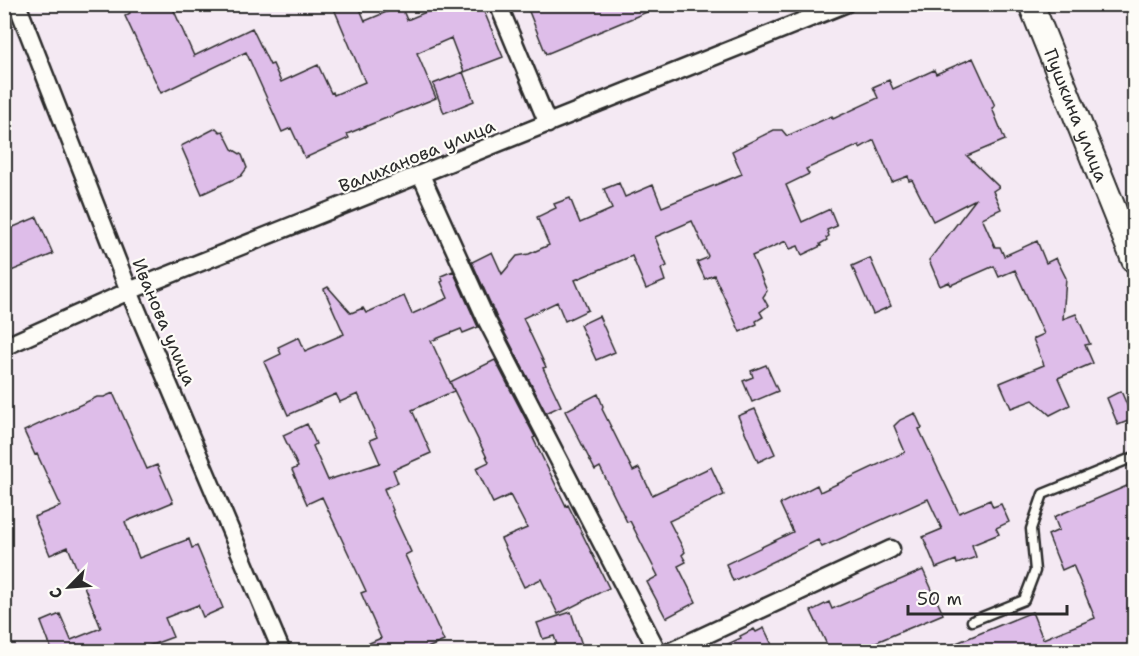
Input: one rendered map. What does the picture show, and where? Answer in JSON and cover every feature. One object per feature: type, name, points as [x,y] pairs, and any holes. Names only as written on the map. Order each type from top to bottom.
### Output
[{"type":"street","name":"Иванова улица","points":[[17,4],[129,291],[282,651]]},
{"type":"street","points":[[498,4],[549,124]]},
{"type":"street","name":"Валиханова улица","points":[[4,347],[129,291],[845,4]]},
{"type":"street","name":"Пушкина улица","points":[[1030,4],[1134,260]]},
{"type":"street","points":[[421,175],[487,321],[658,651]]},
{"type":"street","points":[[669,651],[891,549]]},
{"type":"lane","points":[[972,621],[1024,600],[1035,571],[1031,529],[1044,494],[1134,457]]},
{"type":"building","points":[[126,4],[171,4],[194,56],[252,28],[281,82],[318,65],[334,95],[365,82],[332,4],[358,4],[365,21],[401,6],[407,20],[445,4],[481,4],[503,57],[464,72],[451,38],[417,53],[436,98],[347,134],[349,138],[305,158],[291,128],[282,132],[246,52],[161,93],[125,16],[130,13]]},
{"type":"building","points":[[526,4],[666,4],[546,54]]},
{"type":"building","points":[[973,58],[995,106],[992,108],[1005,140],[967,156],[999,187],[993,191],[1001,209],[982,218],[995,247],[1000,247],[1004,256],[1037,241],[1046,263],[1056,258],[1066,278],[1063,319],[1076,314],[1090,344],[1085,345],[1093,363],[1058,378],[1070,405],[1050,415],[1033,400],[1011,408],[1000,383],[1044,365],[1033,339],[1044,334],[1015,270],[999,277],[994,266],[951,285],[949,282],[940,286],[929,260],[976,199],[933,221],[908,176],[892,182],[874,140],[860,148],[859,145],[806,169],[809,174],[786,185],[802,222],[830,209],[837,226],[827,230],[829,236],[820,244],[821,246],[802,255],[798,246],[790,249],[786,241],[752,256],[767,291],[763,297],[768,306],[760,312],[763,317],[756,321],[757,324],[740,332],[714,275],[705,279],[697,262],[708,256],[692,221],[655,237],[667,266],[661,269],[665,281],[646,289],[632,256],[575,280],[588,310],[565,321],[557,302],[523,318],[561,406],[546,413],[496,316],[472,262],[492,252],[502,274],[517,256],[529,254],[549,245],[537,217],[556,208],[554,204],[570,198],[580,223],[612,209],[604,189],[619,183],[625,197],[653,185],[662,207],[742,174],[732,151],[774,130],[782,130],[787,136],[832,116],[833,119],[878,98],[873,87],[889,80],[893,89],[934,70],[936,74]]},
{"type":"building","points":[[463,72],[474,101],[444,113],[433,84]]},
{"type":"building","points":[[216,128],[220,132],[223,131],[232,149],[242,155],[247,168],[241,176],[202,194],[181,146]]},
{"type":"building","points":[[37,217],[53,254],[4,274],[4,231]]},
{"type":"building","points":[[870,258],[891,306],[873,314],[852,266]]},
{"type":"building","points":[[453,271],[478,327],[463,333],[461,329],[431,341],[454,391],[412,410],[431,453],[393,470],[398,483],[384,489],[411,552],[405,555],[444,641],[420,651],[351,651],[381,638],[361,593],[366,591],[322,497],[307,504],[292,470],[298,467],[283,435],[307,424],[316,444],[313,446],[328,480],[380,463],[370,440],[377,437],[358,394],[340,402],[336,394],[288,415],[264,362],[281,354],[278,347],[299,337],[305,351],[344,334],[324,289],[328,287],[351,313],[363,308],[366,313],[404,296],[412,314],[448,298],[441,282],[443,281],[441,276]]},
{"type":"building","points":[[599,316],[615,352],[596,360],[580,325]]},
{"type":"building","points":[[495,360],[609,588],[558,614],[541,579],[524,587],[501,539],[527,528],[510,495],[493,503],[476,468],[489,462],[450,382]]},
{"type":"building","points":[[766,365],[778,391],[752,402],[743,381],[753,377],[751,371]]},
{"type":"building","points":[[1121,391],[1133,419],[1118,425],[1107,398]]},
{"type":"building","points":[[113,393],[147,469],[157,465],[173,502],[125,522],[139,558],[189,539],[192,548],[197,546],[223,608],[203,617],[198,605],[165,618],[173,637],[135,651],[45,651],[51,648],[41,622],[60,614],[71,640],[101,628],[68,547],[50,555],[34,517],[61,506],[24,431],[97,397]]},
{"type":"building","points":[[598,394],[602,409],[633,471],[639,468],[652,495],[711,467],[724,495],[669,521],[685,552],[682,555],[686,562],[678,566],[696,602],[666,618],[647,582],[658,576],[630,521],[627,522],[600,467],[595,470],[565,411]]},
{"type":"building","points":[[755,409],[775,454],[758,462],[738,416]]},
{"type":"building","points":[[915,413],[922,428],[919,429],[959,513],[990,500],[993,507],[1001,504],[1009,522],[996,528],[999,534],[972,545],[976,557],[957,564],[956,560],[936,568],[923,537],[942,529],[928,499],[822,547],[818,540],[733,581],[726,564],[793,532],[780,504],[817,485],[820,492],[905,452],[894,426],[900,420]]},
{"type":"building","points":[[1134,483],[1134,651],[937,651],[1032,612],[1043,639],[1095,618],[1073,565],[1062,570],[1048,535],[1059,530],[1054,517]]},
{"type":"building","points":[[923,570],[943,614],[874,643],[878,651],[830,651],[811,611],[829,602],[832,609]]},
{"type":"building","points":[[571,612],[584,651],[559,651],[554,636],[543,639],[537,623]]},
{"type":"building","points":[[764,628],[775,651],[713,651],[754,629],[756,632]]}]
